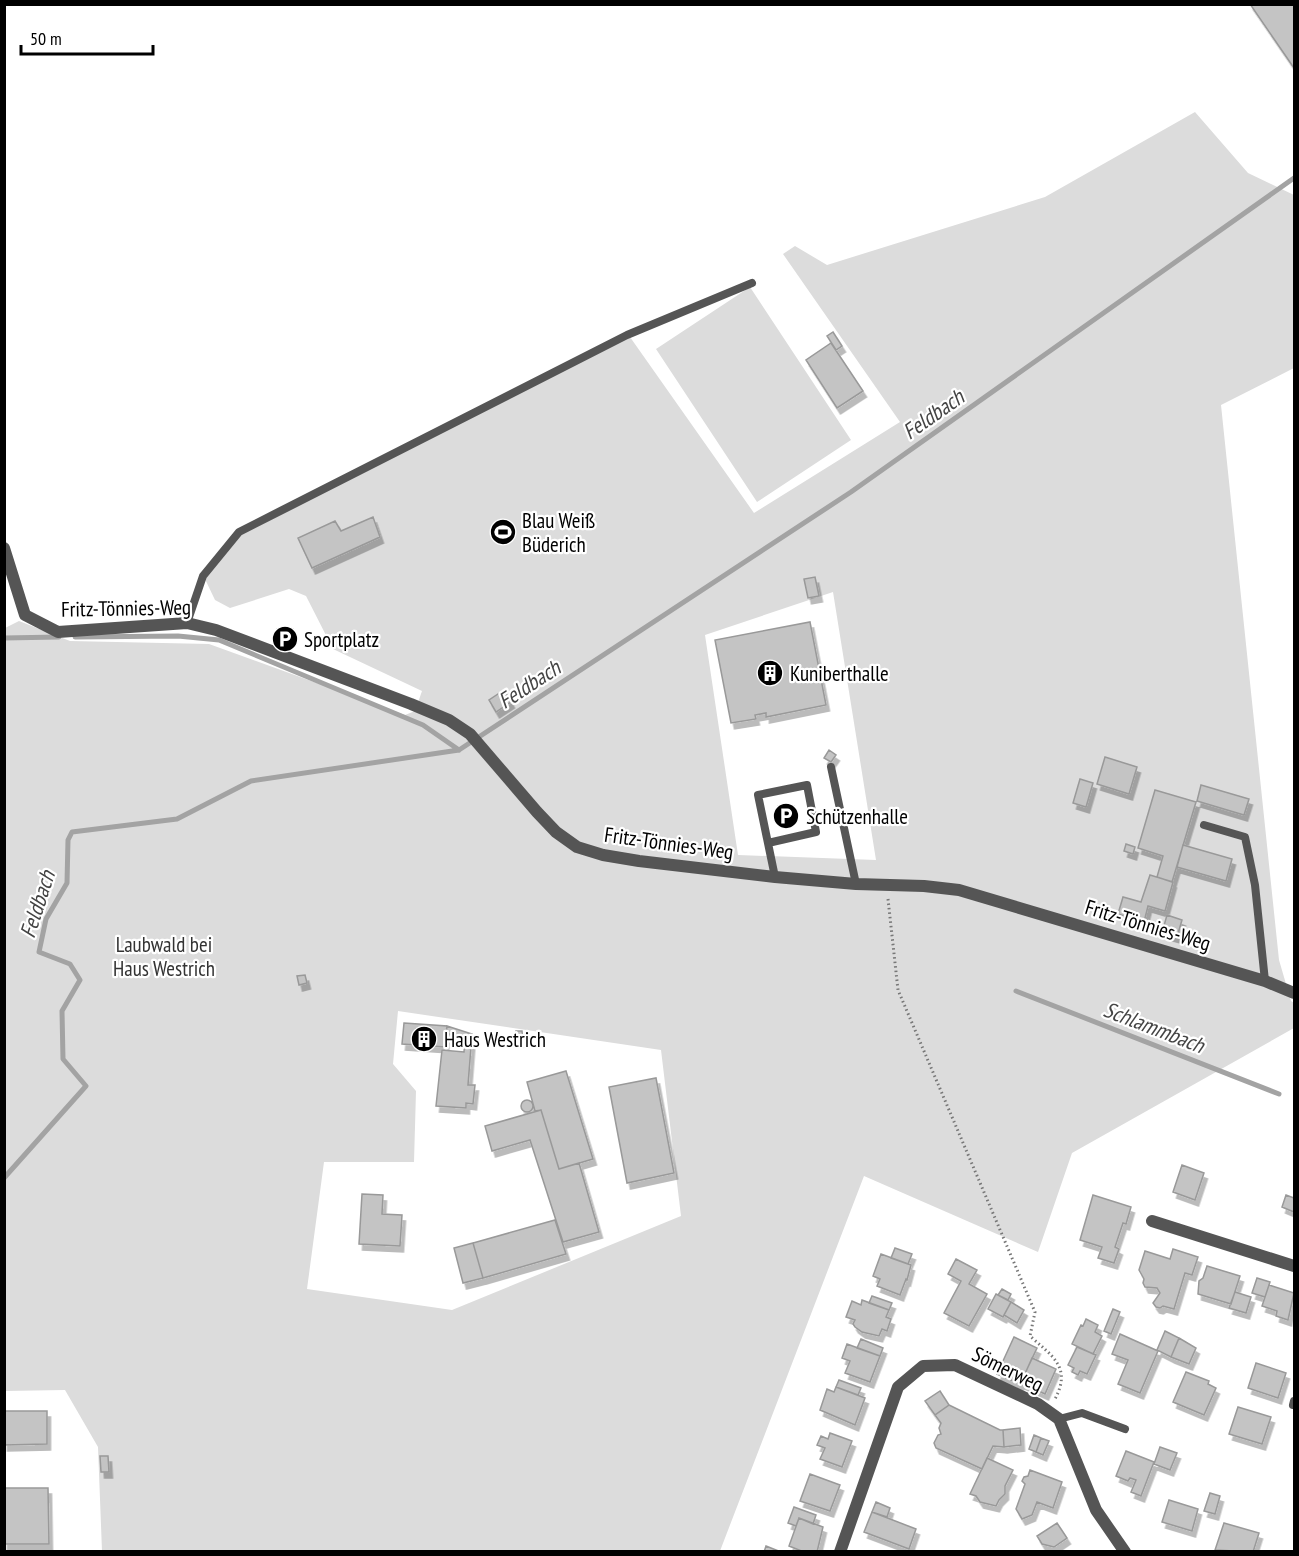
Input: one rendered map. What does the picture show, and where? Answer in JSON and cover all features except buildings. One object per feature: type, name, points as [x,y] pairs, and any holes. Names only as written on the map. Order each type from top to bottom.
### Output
[{"type":"street","name":"Fritz-Tönnies-Weg","points":[[4,548],[25,615],[58,632],[187,623],[216,630],[449,720],[470,734],[556,832],[577,847],[603,855],[639,861],[775,877],[959,890],[1265,981],[1294,993]]},
{"type":"street","points":[[1152,1221],[1294,1266]]},
{"type":"street","name":"Sömerweg","points":[[840,1551],[898,1387],[923,1366],[955,1365],[1038,1404],[1059,1419]]},
{"type":"street","points":[[1059,1419],[1096,1510],[1125,1551]]},
{"type":"lane","points":[[187,623],[203,576],[239,532],[627,334],[752,283]]},
{"type":"lane","points":[[831,767],[856,884]]},
{"type":"lane","points":[[768,843],[816,832],[807,785],[758,795],[775,877]]},
{"type":"lane","points":[[1204,825],[1245,837],[1255,885],[1265,981]]},
{"type":"lane","points":[[1059,1419],[1082,1413],[1125,1429]]},
{"type":"path","points":[[884,886],[889,901],[898,990],[1035,1312],[1030,1336],[1059,1363],[1062,1383],[1056,1398],[1047,1410]]},
{"type":"green space","name":"Laubwald bei Haus Westrich","points":[[1195,112],[1248,173],[1294,195],[1294,368],[1221,405],[1279,960],[1291,1001],[1294,1003],[1294,1028],[1072,1153],[1038,1252],[864,1176],[720,1551],[102,1551],[98,1447],[65,1390],[5,1391],[5,628],[19,621],[70,641],[209,644],[405,715],[415,711],[422,691],[333,649],[306,596],[289,589],[230,608],[215,600],[204,577],[240,535],[630,337],[754,513],[900,422],[783,254],[795,246],[827,265],[1045,197]],"holes":[[[833,592],[876,860],[738,855],[705,635]],[[398,1011],[661,1050],[681,1216],[452,1310],[307,1289],[324,1162],[414,1162],[416,1091],[393,1064]]]},
{"type":"green space","points":[[750,287],[851,440],[757,502],[656,349]]},
{"type":"waterway","name":"Feldbach","points":[[4,1178],[86,1086],[63,1059],[62,1011],[80,980],[70,964],[39,952],[46,919],[67,883],[68,840],[72,832],[177,819],[251,781],[459,750],[851,492],[1294,178]]},
{"type":"waterway","points":[[75,637],[178,636],[219,640],[423,725],[459,750]]},
{"type":"waterway","points":[[4,638],[59,637]]},
{"type":"waterway","name":"Schlammbach","points":[[1016,991],[1279,1094]]},
{"type":"place","name":"Blau Weiß Büderich","points":[[503,532]]},
{"type":"place","name":"Sportplatz","points":[[285,639]]},
{"type":"place","name":"Kuniberthalle","points":[[770,673]]},
{"type":"place","name":"Schützenhalle","points":[[786,816]]},
{"type":"place","name":"Haus Westrich","points":[[424,1039]]}]
